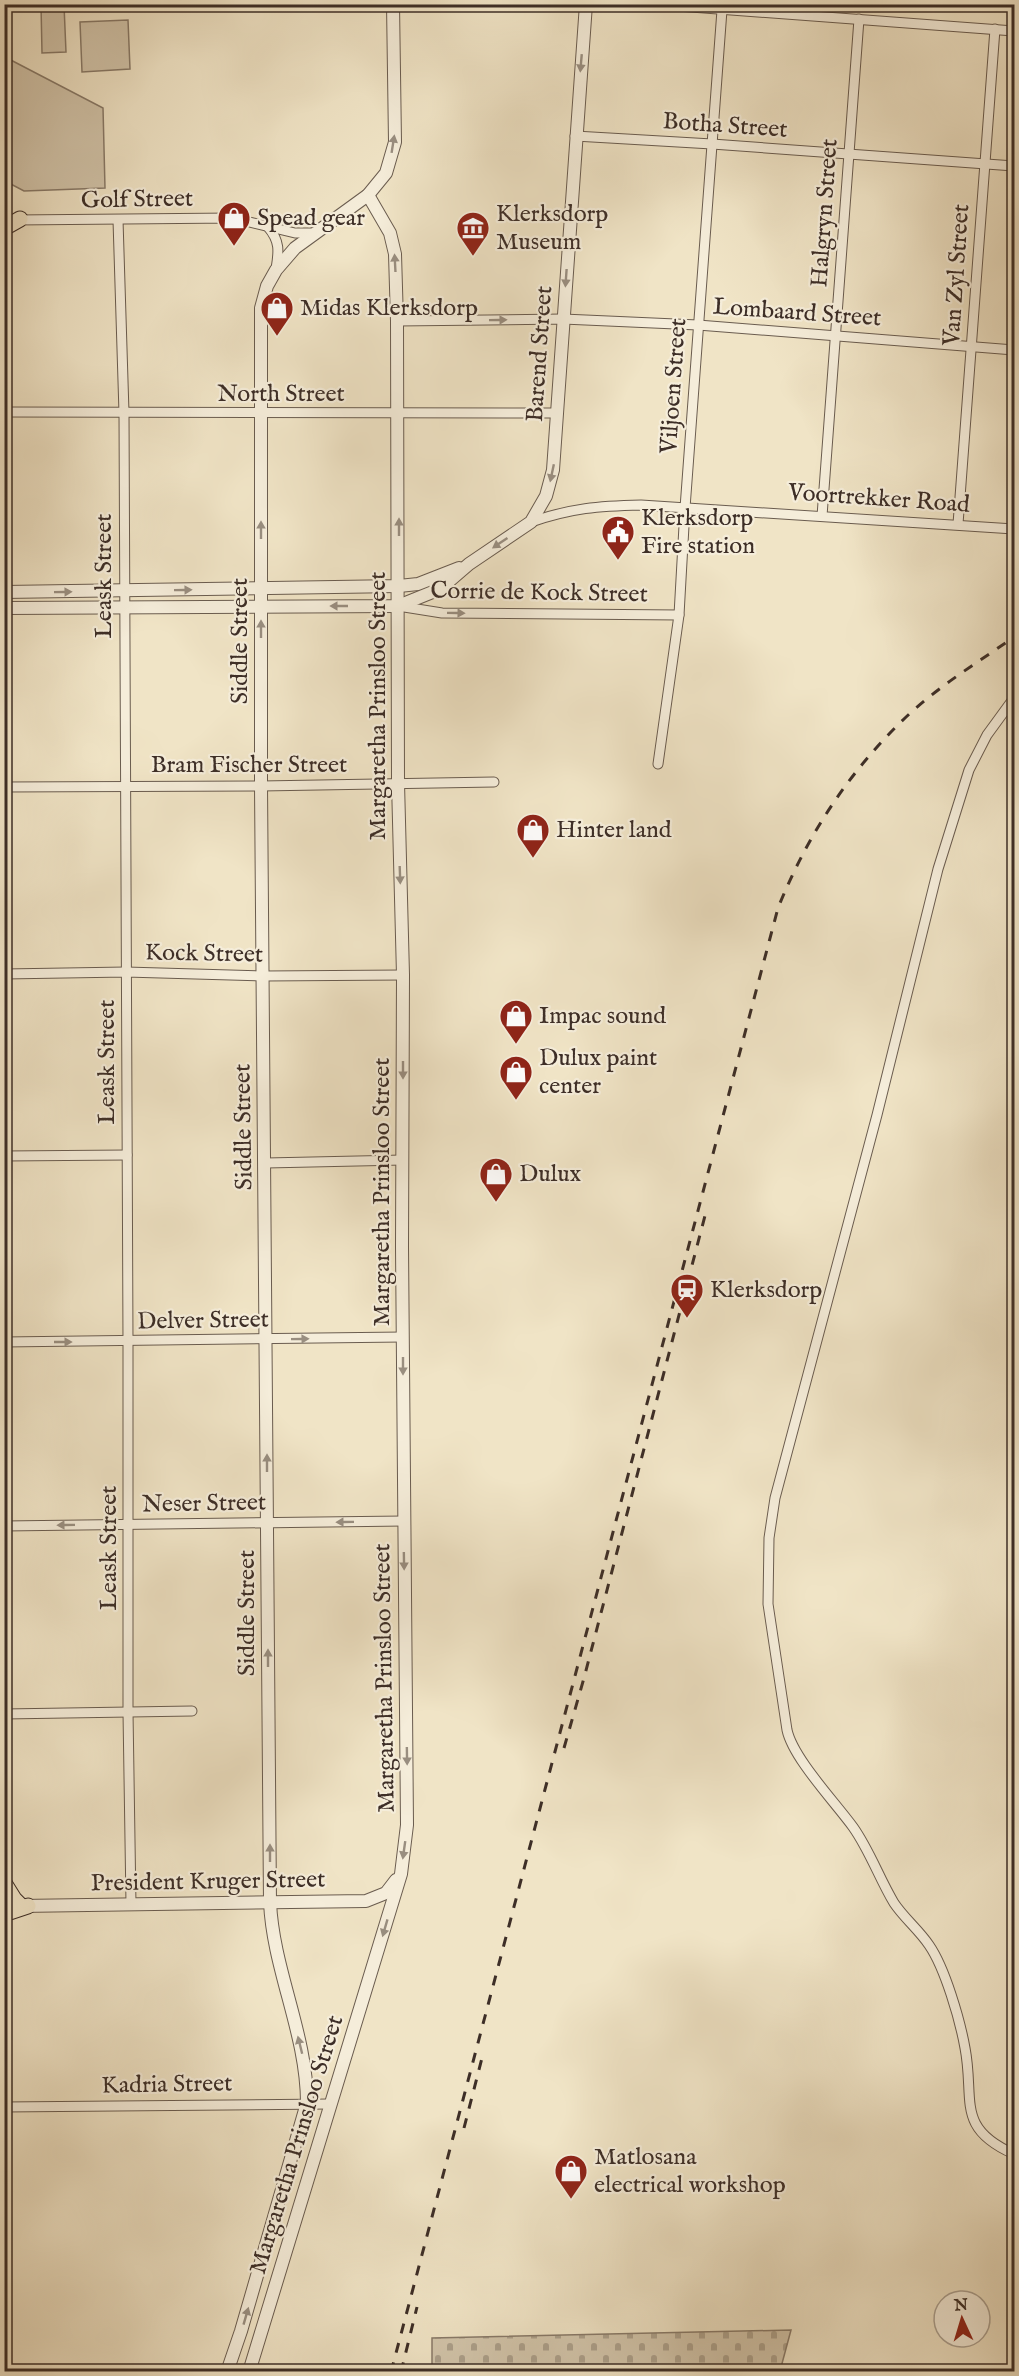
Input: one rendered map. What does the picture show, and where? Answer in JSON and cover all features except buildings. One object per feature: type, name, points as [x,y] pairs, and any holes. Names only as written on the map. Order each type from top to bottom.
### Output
[{"type":"main road","points":[[4,213],[20,219]]},
{"type":"main road","points":[[4,228],[20,219]]},
{"type":"main road","points":[[4,1883],[14,1899],[25,1906]]},
{"type":"main road","points":[[4,1914],[25,1906]]},
{"type":"street","points":[[368,195],[386,173],[395,142],[393,4]]},
{"type":"street","name":"Barend Street","points":[[531,522],[546,496],[553,470],[586,4]]},
{"type":"street","points":[[651,4],[1014,30]]},
{"type":"street","name":"Viljoen Street","points":[[658,764],[679,615],[722,10]]},
{"type":"street","name":"Halgryn Street","points":[[822,516],[859,20]]},
{"type":"street","name":"Van Zyl Street","points":[[958,524],[995,29]]},
{"type":"street","name":"Botha Street","points":[[575,136],[1014,166]]},
{"type":"street","name":"Siddle Street","points":[[307,2103],[304,2060],[274,1935],[270,1902],[266,1163],[261,786],[261,308],[267,286],[276,270],[295,248],[368,195]]},
{"type":"street","name":"Margaretha Prinsloo Street","points":[[249,2372],[401,1875],[408,1825],[404,1521],[403,975],[398,783],[397,321],[395,254],[390,233],[368,195]]},
{"type":"street","name":"Golf Street","points":[[4,220],[233,218],[249,220],[295,233],[314,233]]},
{"type":"street","name":"Leask Street","points":[[118,220],[124,413],[125,591],[123,609],[129,1341],[128,1712],[131,1904]]},
{"type":"street","points":[[268,227],[277,237],[279,252],[276,270]]},
{"type":"street","name":"Lombaard Street","points":[[397,321],[563,319],[698,325],[1014,350]]},
{"type":"street","name":"North Street","points":[[4,412],[558,413]]},
{"type":"street","name":"Voortrekker Road","points":[[398,606],[440,589],[469,564],[531,522],[563,511],[601,506],[685,508],[1014,529]]},
{"type":"street","name":"Voortrekker Road","points":[[4,592],[399,586],[418,584],[469,564]]},
{"type":"street","points":[[4,608],[398,606]]},
{"type":"street","name":"Corrie de Kock Street","points":[[398,606],[442,613],[679,615]]},
{"type":"street","points":[[1014,698],[987,735],[969,770],[938,869],[877,1115],[775,1497],[769,1538],[768,1604],[786,1730],[793,1749],[854,1828],[895,1904],[929,1944],[937,1960],[966,2049],[970,2106],[975,2123],[983,2135],[1014,2154]]},
{"type":"street","name":"Bram Fischer Street","points":[[4,787],[494,782]]},
{"type":"street","name":"Kock Street","points":[[4,974],[126,972],[264,976],[403,975]]},
{"type":"street","points":[[4,1156],[127,1155]]},
{"type":"street","points":[[266,1163],[403,1160]]},
{"type":"street","name":"Delver Street","points":[[4,1342],[403,1337]]},
{"type":"street","name":"Neser Street","points":[[4,1526],[404,1521]]},
{"type":"street","points":[[4,1714],[192,1711]]},
{"type":"street","name":"President Kruger Street","points":[[4,1906],[366,1901],[386,1893],[401,1875]]},
{"type":"street","name":"Margaretha Prinsloo Street","points":[[227,2372],[307,2103]]},
{"type":"street","name":"Kadria Street","points":[[4,2107],[330,2104]]},
{"type":"green space","points":[[41,5],[64,5],[66,52],[42,53]]},
{"type":"green space","points":[[128,20],[130,69],[82,72],[80,22]]},
{"type":"green space","points":[[5,57],[103,108],[105,188],[24,191],[5,181]]},
{"type":"green space","points":[[791,2330],[780,2371],[432,2371],[432,2338]]},
{"type":"railway","points":[[391,2372],[778,908],[789,881],[816,831],[865,761],[904,719],[930,696],[1014,637]]},
{"type":"railway","points":[[564,1748],[707,1208]]},
{"type":"railway","points":[[464,2128],[482,2058]]},
{"type":"railway","points":[[401,2372],[417,2307]]},
{"type":"place","name":"Spead gear","points":[[234,247]]},
{"type":"place","name":"Klerksdorp Museum","points":[[473,257]]},
{"type":"place","name":"Midas Klerksdorp","points":[[277,337]]},
{"type":"place","name":"Klerksdorp Fire station","points":[[618,561]]},
{"type":"place","name":"Hinter land","points":[[533,859]]},
{"type":"place","name":"Impac sound","points":[[516,1045]]},
{"type":"place","name":"Dulux paint center","points":[[516,1101]]},
{"type":"place","name":"Dulux","points":[[496,1203]]},
{"type":"place","name":"Klerksdorp","points":[[687,1319]]},
{"type":"place","name":"Matlosana electrical workshop","points":[[571,2200]]}]
